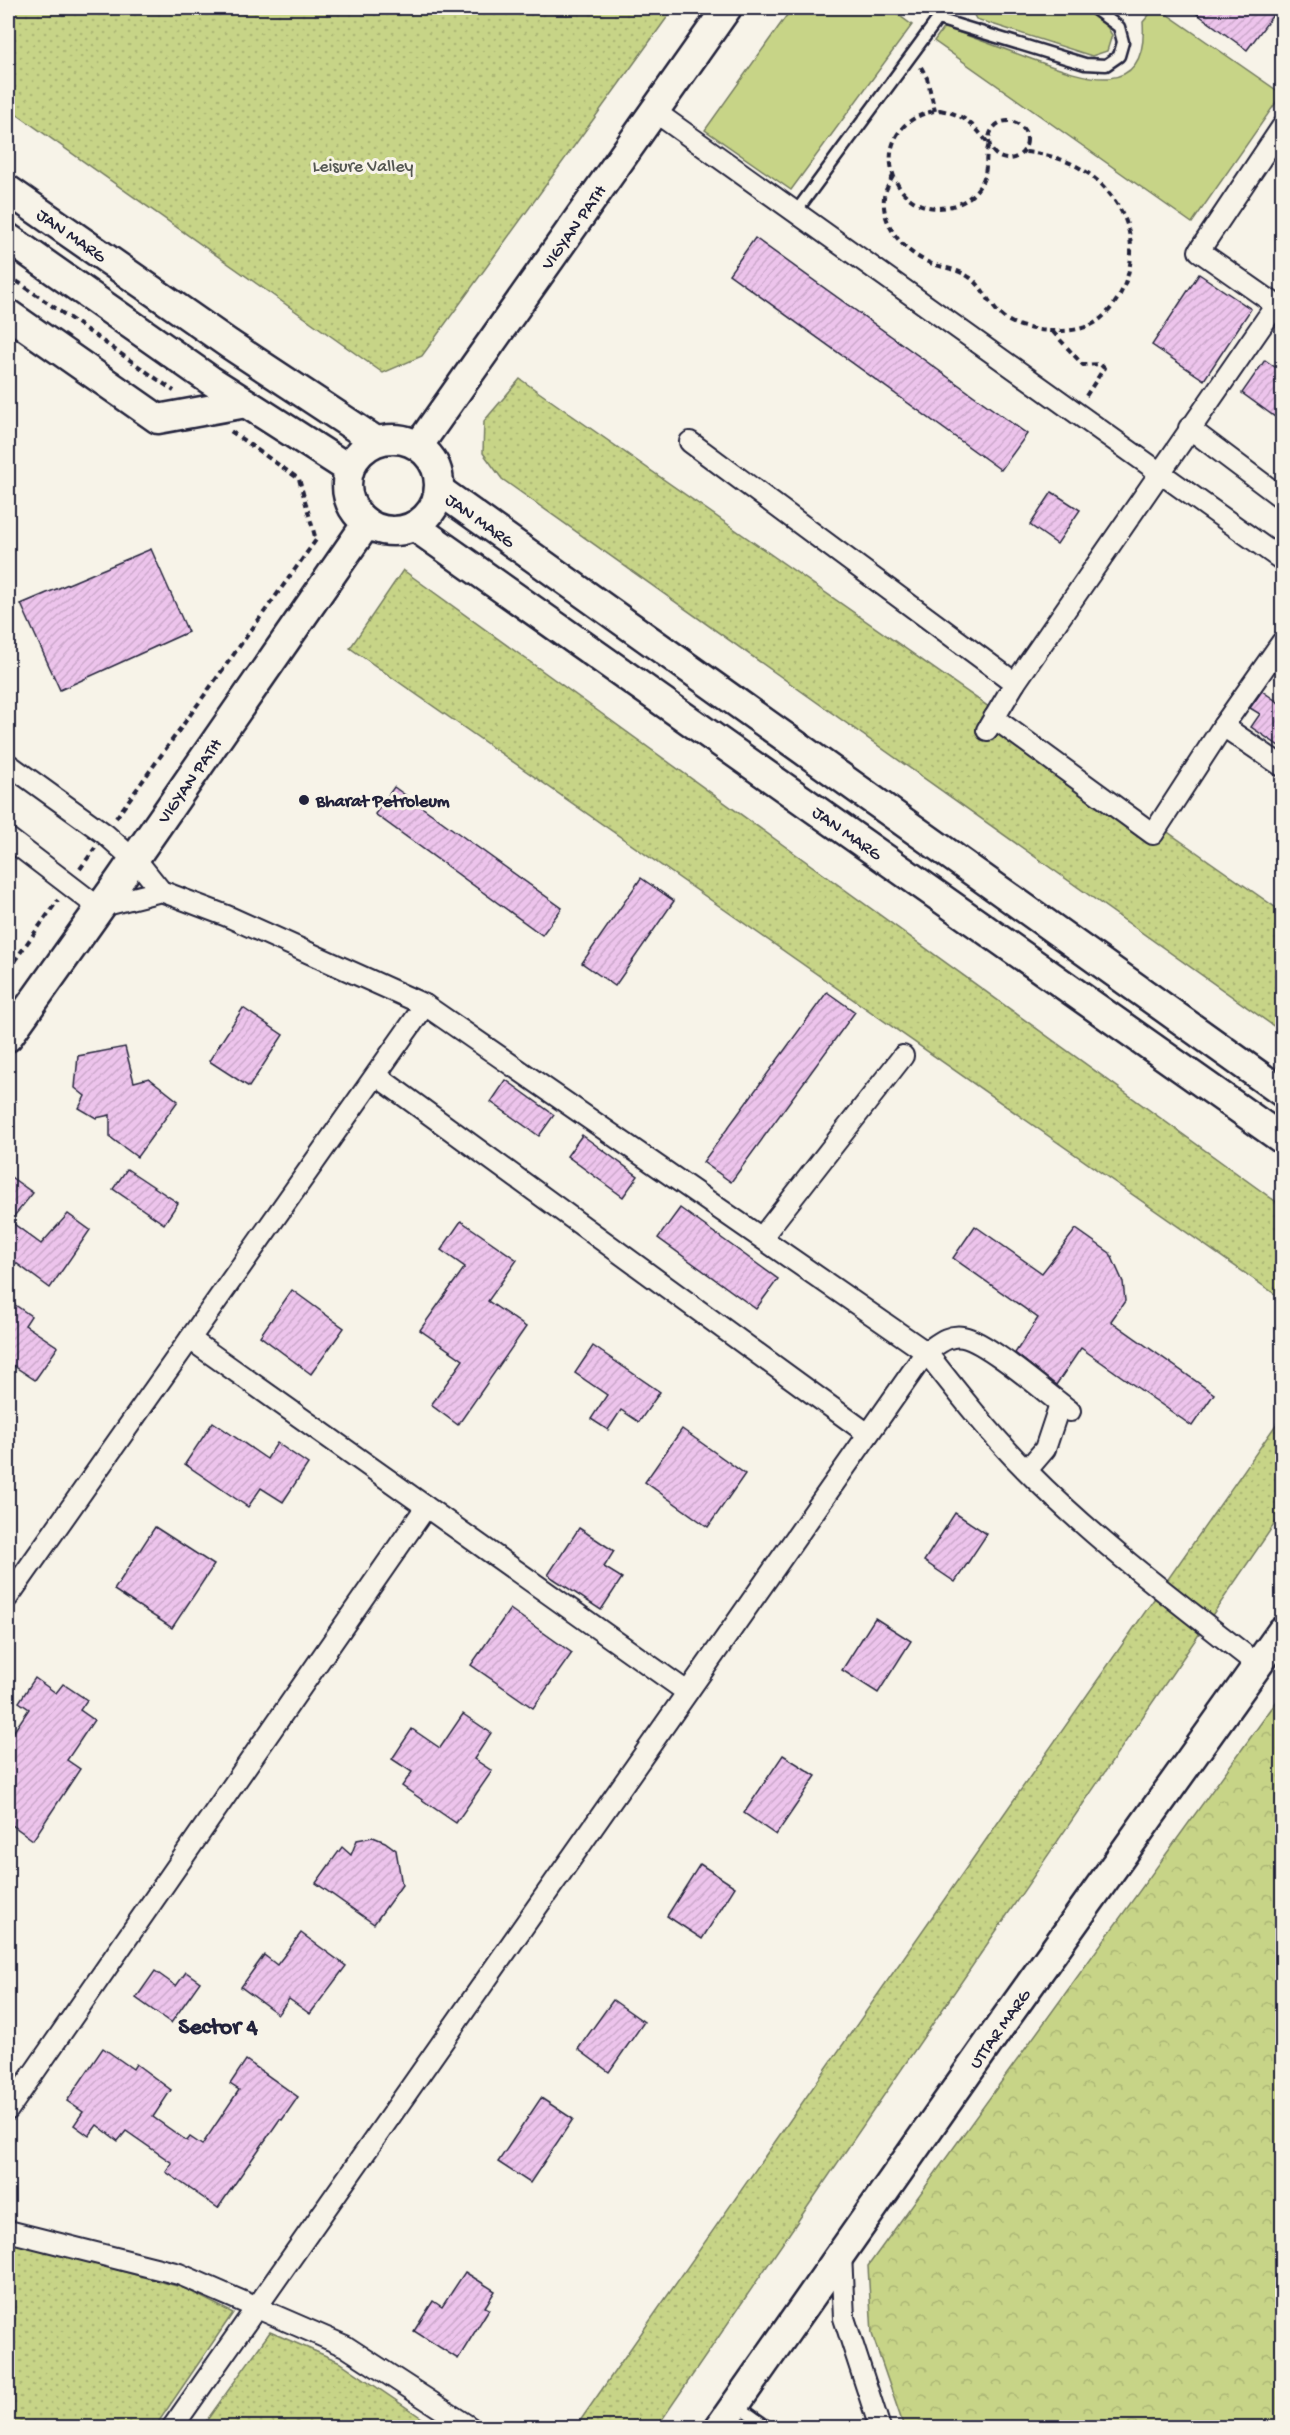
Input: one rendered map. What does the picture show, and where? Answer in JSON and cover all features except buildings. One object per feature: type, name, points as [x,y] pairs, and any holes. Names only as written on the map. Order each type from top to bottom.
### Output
[{"type":"main road","name":"VIGYAN PATH","points":[[419,445],[727,8]]},
{"type":"main road","name":"JAN MARG","points":[[8,190],[228,344],[376,441]]},
{"type":"main road","points":[[8,238],[246,403],[349,469]]},
{"type":"main road","points":[[8,314],[158,419],[246,403]]},
{"type":"main road","points":[[405,439],[419,445],[431,457],[439,475],[439,490],[432,510],[414,526],[393,531],[382,530],[367,524],[354,510],[347,494],[349,469],[354,459],[368,445],[376,441],[405,439]]},
{"type":"main road","name":"JAN MARG","points":[[439,490],[1282,1092]]},
{"type":"main road","name":"VIGYAN PATH","points":[[8,1036],[367,524]]},
{"type":"main road","name":"JAN MARG","points":[[414,526],[1282,1139]]},
{"type":"main road","name":"UTTAR MARG","points":[[719,2427],[1282,1631]]},
{"type":"street","points":[[654,111],[1282,560]]},
{"type":"street","points":[[1282,127],[1199,250],[1279,307],[1158,473],[1015,683],[991,724],[1153,834],[1223,726],[1282,642]]},
{"type":"street","points":[[1190,428],[1282,498]]},
{"type":"street","points":[[690,442],[1015,683]]},
{"type":"street","points":[[1223,726],[1282,766]]},
{"type":"street","points":[[8,764],[105,834],[134,859],[161,891],[227,916],[425,1005],[926,1352],[978,1419],[1026,1470],[1130,1566],[1258,1665]]},
{"type":"street","points":[[8,838],[98,907],[161,891]]},
{"type":"street","points":[[8,1597],[425,1005]]},
{"type":"street","points":[[762,1238],[903,1056]]},
{"type":"street","points":[[377,1076],[868,1434]]},
{"type":"street","points":[[172,2427],[926,1352],[946,1338],[963,1337],[988,1350],[1065,1407],[1045,1449],[1026,1470]]},
{"type":"street","points":[[190,1339],[687,1692]]},
{"type":"street","points":[[8,2110],[426,1507]]},
{"type":"street","points":[[8,2231],[179,2274],[345,2346],[471,2427]]},
{"type":"street","points":[[841,2253],[844,2318],[880,2427]]},
{"type":"lane","points":[[795,213],[946,8]]},
{"type":"lane","points":[[938,19],[1085,64],[1106,65],[1119,56],[1123,42],[1119,27],[1093,8]]},
{"type":"lane","points":[[735,2404],[769,2427]]},
{"type":"path","points":[[910,56],[923,69],[936,111]]},
{"type":"path","points":[[936,111],[925,112],[911,120],[900,131],[892,145],[890,160],[893,176],[901,190],[913,201],[927,207],[943,208],[959,204],[973,195],[983,182],[988,166],[987,150],[989,144],[989,138],[994,127],[1006,121],[1018,124],[1026,133],[1028,140],[1024,152],[1014,159],[1007,160],[996,155],[989,144],[970,122],[956,113],[936,111]]},
{"type":"path","points":[[893,176],[884,195],[885,209],[891,227],[902,245],[917,257],[967,275],[977,283],[984,297],[997,312],[1012,323],[1059,333],[1080,328],[1098,321],[1118,297],[1129,275],[1132,254],[1124,215],[1114,198],[1097,179],[1078,166],[1044,153],[1024,152]]},
{"type":"path","points":[[8,275],[298,479],[316,540],[8,970]]},
{"type":"path","points":[[1053,332],[1083,365],[1100,364],[1104,368],[1075,413]]},
{"type":"green space","name":"Leisure Valley","points":[[8,8],[674,8],[422,356],[383,373],[8,108]]},
{"type":"green space","points":[[792,8],[889,8],[912,25],[791,190],[705,130]]},
{"type":"green space","points":[[970,8],[1081,8],[1106,25],[1112,35],[1107,51],[1092,56],[976,19]]},
{"type":"green space","points":[[1155,8],[1282,94],[1192,223],[934,41],[944,27],[1065,71],[1104,78],[1121,75],[1134,66],[1142,49],[1143,22]]},
{"type":"green space","points":[[520,379],[1282,912],[1282,1032],[502,479],[483,453],[484,421]]},
{"type":"green space","points":[[403,570],[1282,1206],[1282,1299],[350,648]]},
{"type":"green space","points":[[1282,1416],[1282,1513],[657,2427],[575,2428]]},
{"type":"green space","points":[[1282,1694],[1282,2427],[904,2427],[872,2334],[868,2266]]},
{"type":"green space","points":[[8,2240],[184,2288],[233,2313],[155,2427],[8,2427]]},
{"type":"green space","points":[[270,2332],[338,2361],[435,2427],[202,2427]]},
{"type":"place","name":"Bharat Petroleum","points":[[304,800]]},
{"type":"district","name":"Sector 4","points":[[218,2025]]}]
